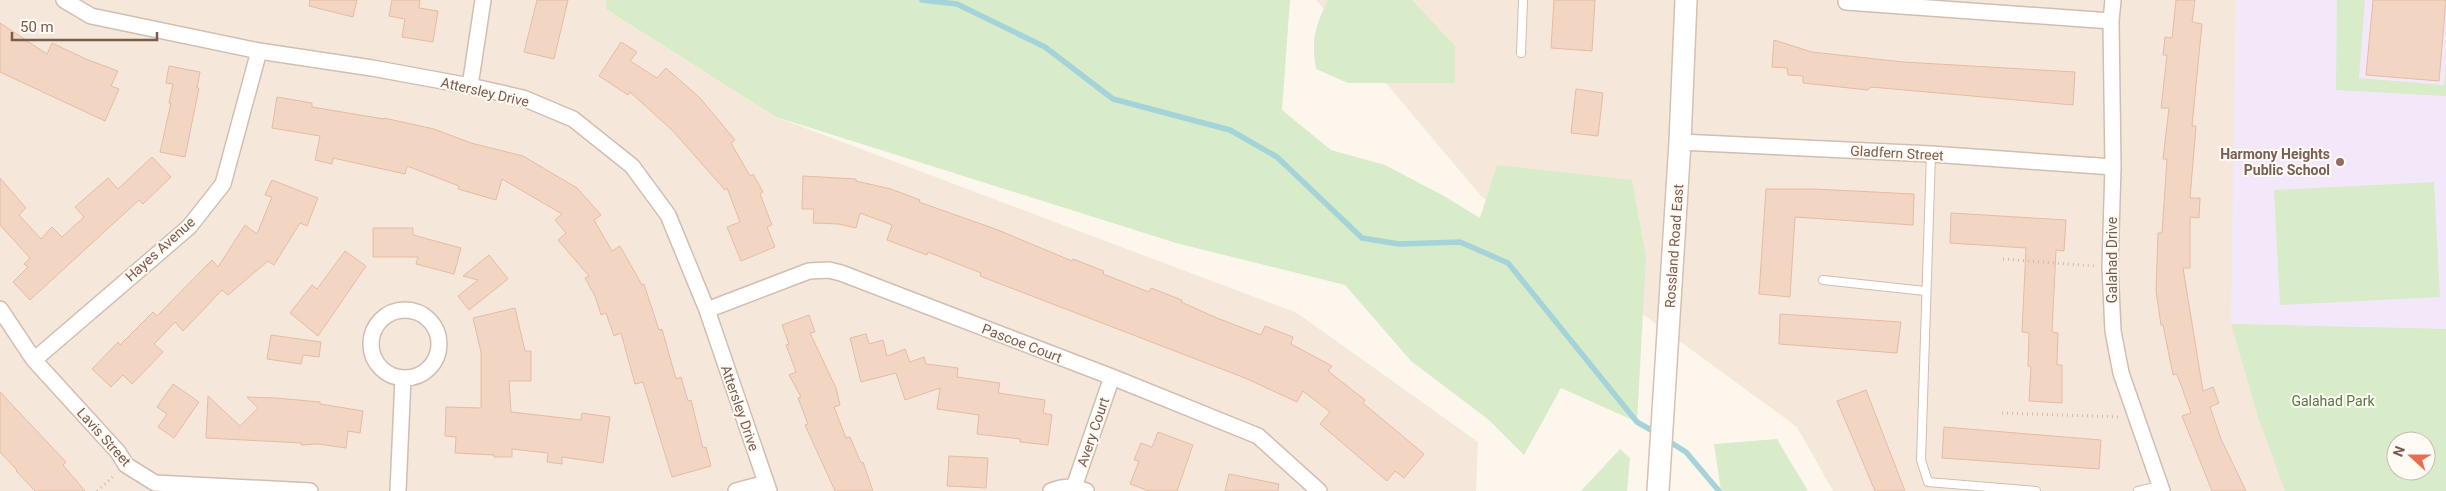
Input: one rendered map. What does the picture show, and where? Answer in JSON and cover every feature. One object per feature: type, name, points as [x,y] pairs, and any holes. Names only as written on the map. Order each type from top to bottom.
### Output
[{"type":"main road","name":"Rossland Road East","points":[[1659,483],[1680,142],[1686,0]]},
{"type":"street","name":"Attersley Drive","points":[[64,0],[91,16],[259,51],[372,68],[470,86],[523,98],[572,119],[632,166],[668,215],[707,310],[767,487]]},
{"type":"street","points":[[470,86],[483,0]]},
{"type":"street","points":[[1846,0],[1846,2],[2111,21]]},
{"type":"street","name":"Galahad Drive","points":[[2113,0],[2111,21],[2113,167],[2110,267],[2115,339],[2120,372],[2161,489]]},
{"type":"street","name":"Hayes Avenue","points":[[34,360],[189,227],[223,184],[259,51]]},
{"type":"street","name":"Gladfern Street","points":[[1680,142],[1930,154],[2113,167]]},
{"type":"street","name":"Pascoe Court","points":[[707,310],[809,271],[829,270],[1112,377],[1258,436],[1319,491]]},
{"type":"street","name":"Lavis Street","points":[[0,309],[34,360],[118,452],[126,465],[154,483],[310,491]]},
{"type":"street","points":[[404,309],[416,311],[433,324],[438,334],[439,344],[438,355],[432,365],[419,375],[403,378],[392,376],[382,370],[375,361],[371,350],[371,338],[375,327],[382,318],[392,312],[404,309]]},
{"type":"street","name":"Avery Court","points":[[1051,491],[1063,487],[1080,489],[1112,377]]},
{"type":"street","points":[[398,491],[403,378]]},
{"type":"street","points":[[736,491],[767,487]]},
{"type":"lane","points":[[1521,53],[1523,0]]},
{"type":"lane","points":[[1930,154],[1921,460],[1928,482],[2036,491]]},
{"type":"lane","points":[[1822,280],[1925,291]]},
{"type":"lane","points":[[2138,491],[2161,489]]},
{"type":"path","points":[[2003,259],[2110,267]]},
{"type":"path","points":[[2002,413],[2135,418]]},
{"type":"path","points":[[97,491],[126,465]]},
{"type":"shaded area","points":[[0,0],[606,0],[606,9],[776,117],[1297,313],[1478,442],[1476,491],[0,491]]},
{"type":"shaded area","points":[[1316,0],[2446,0],[2446,491],[1833,491],[1797,427],[1481,196]]},
{"type":"shaded area","name":"Harmony Heights Public School","points":[[2236,0],[2446,0],[2446,329],[2231,324]]},
{"type":"green space","points":[[606,0],[1290,0],[1282,110],[1331,150],[1385,165],[1444,196],[1480,218],[1497,165],[1632,180],[1646,258],[1637,422],[1561,388],[1524,455],[1489,420],[1411,361],[1345,285],[1176,243],[776,117],[606,9]]},
{"type":"green space","points":[[1328,0],[1412,0],[1455,46],[1455,83],[1348,83],[1316,69],[1315,33]]},
{"type":"green space","points":[[2337,0],[2365,0],[2359,78],[2444,85],[2446,64],[2446,96],[2336,90]]},
{"type":"green space","points":[[2434,182],[2440,297],[2280,305],[2274,190]]},
{"type":"green space","name":"Galahad Park","points":[[2231,324],[2446,329],[2446,491],[2285,491],[2258,417]]},
{"type":"green space","points":[[1777,439],[1808,491],[1721,491],[1714,444]]},
{"type":"green space","points":[[1620,449],[1630,458],[1627,491],[1581,491]]},
{"type":"building","points":[[310,0],[357,0],[353,17],[309,6]]},
{"type":"building","points":[[392,0],[420,0],[419,8],[438,11],[433,42],[402,37],[405,19],[389,16]]},
{"type":"building","points":[[537,0],[568,0],[554,59],[524,52]]},
{"type":"building","points":[[1554,0],[1595,0],[1592,51],[1551,48]]},
{"type":"building","points":[[2176,0],[2195,0],[2192,22],[2202,24],[2192,126],[2196,126],[2190,198],[2200,198],[2199,218],[2190,217],[2190,268],[2183,268],[2203,391],[2213,387],[2219,403],[2210,407],[2221,439],[2246,491],[2212,491],[2182,416],[2191,413],[2177,374],[2173,375],[2163,325],[2161,325],[2156,291],[2158,233],[2162,233],[2167,159],[2163,159],[2169,108],[2161,108],[2167,55],[2163,55],[2165,37],[2172,38]]},
{"type":"building","points":[[2373,0],[2446,0],[2439,81],[2366,75]]},
{"type":"building","points":[[0,23],[47,54],[52,43],[118,71],[111,86],[119,89],[105,121],[0,72]]},
{"type":"building","points":[[1774,40],[1812,52],[1903,62],[2075,72],[2073,105],[1871,87],[1868,90],[1803,83],[1803,76],[1788,75],[1787,68],[1772,67]]},
{"type":"building","points":[[621,42],[637,52],[630,61],[657,78],[666,68],[700,98],[735,140],[731,143],[750,176],[753,174],[763,192],[760,194],[772,225],[767,227],[775,247],[741,261],[727,227],[740,222],[727,188],[725,190],[673,131],[630,92],[628,95],[599,76]]},
{"type":"building","points":[[169,66],[200,72],[197,88],[199,88],[185,157],[160,152],[171,103],[169,103],[173,84],[166,83]]},
{"type":"building","points":[[1576,89],[1603,93],[1598,136],[1571,133]]},
{"type":"building","points":[[277,97],[312,103],[312,107],[384,118],[434,129],[471,143],[523,156],[577,188],[601,215],[594,220],[612,251],[620,246],[642,285],[644,284],[659,330],[662,329],[676,379],[681,377],[688,401],[691,400],[703,448],[706,447],[711,466],[672,477],[643,382],[635,384],[621,333],[614,336],[606,313],[601,315],[595,296],[585,278],[589,276],[558,240],[566,233],[555,220],[562,214],[502,179],[496,200],[458,189],[459,186],[407,166],[405,174],[333,158],[332,164],[315,160],[320,136],[272,128]]},
{"type":"building","points":[[152,157],[171,177],[143,204],[139,200],[30,300],[13,282],[28,267],[24,264],[30,258],[0,225],[0,178],[26,208],[19,215],[41,239],[52,227],[62,237],[84,217],[75,207],[108,178],[118,189]]},
{"type":"building","points":[[803,176],[856,179],[856,181],[891,189],[920,200],[919,202],[998,230],[1072,261],[1073,259],[1104,271],[1103,274],[1149,292],[1151,288],[1182,300],[1181,302],[1217,318],[1261,335],[1265,326],[1293,337],[1291,344],[1332,366],[1328,371],[1365,400],[1363,403],[1424,454],[1404,478],[1395,471],[1387,481],[1320,424],[1330,412],[1303,391],[1297,402],[1245,378],[980,276],[981,273],[928,252],[927,255],[887,240],[892,225],[860,213],[856,228],[839,224],[813,223],[814,209],[802,209]]},
{"type":"building","points":[[272,180],[318,198],[307,226],[300,223],[274,265],[268,261],[228,295],[222,290],[183,331],[175,322],[154,344],[163,352],[132,384],[123,375],[111,387],[92,369],[118,342],[120,345],[153,312],[157,316],[212,260],[218,267],[245,225],[257,234],[272,197],[265,195]]},
{"type":"building","points":[[1766,189],[1814,189],[1914,194],[1913,225],[1795,217],[1790,297],[1759,294]]},
{"type":"building","points":[[1951,213],[2066,220],[2064,251],[2056,250],[2052,332],[2058,333],[2057,365],[2062,365],[2062,403],[2029,401],[2031,367],[2028,366],[2029,333],[2022,332],[2026,248],[1950,243]]},
{"type":"building","points":[[373,228],[413,228],[413,235],[461,248],[454,274],[416,264],[418,257],[373,257]]},
{"type":"building","points":[[345,251],[366,266],[318,336],[290,313],[312,285],[317,289]]},
{"type":"building","points":[[489,255],[508,279],[469,310],[458,296],[478,280],[463,276]]},
{"type":"building","points":[[515,308],[525,351],[531,351],[531,381],[509,381],[511,412],[581,420],[582,413],[610,417],[603,463],[562,457],[562,464],[547,462],[548,453],[512,449],[512,457],[455,453],[456,437],[445,436],[446,407],[481,408],[481,352],[473,318]]},
{"type":"building","points":[[1780,314],[1901,322],[1897,353],[1779,344]]},
{"type":"building","points":[[809,315],[815,332],[810,333],[836,388],[840,405],[834,407],[846,438],[850,437],[861,463],[863,462],[873,491],[835,491],[805,425],[808,424],[798,398],[801,397],[789,375],[796,372],[786,345],[789,344],[782,325]]},
{"type":"building","points":[[866,334],[869,344],[883,340],[887,356],[905,349],[910,362],[924,357],[926,364],[958,368],[957,377],[1000,383],[998,393],[1045,400],[1043,413],[1052,415],[1048,445],[1020,442],[1020,439],[977,434],[979,415],[937,409],[940,388],[905,400],[896,373],[861,382],[850,338]]},
{"type":"building","points":[[271,335],[321,342],[319,357],[303,355],[301,364],[267,359]]},
{"type":"building","points":[[173,384],[199,402],[174,438],[158,427],[167,414],[157,407]]},
{"type":"building","points":[[1866,390],[1905,491],[1875,491],[1837,401]]},
{"type":"building","points":[[0,392],[66,462],[63,465],[85,491],[35,491],[16,471],[0,452]]},
{"type":"building","points":[[208,396],[240,426],[258,408],[247,397],[320,402],[320,404],[363,411],[360,433],[348,431],[346,448],[318,444],[301,445],[301,443],[206,438]]},
{"type":"building","points":[[1944,427],[2101,440],[2099,469],[1942,458]]},
{"type":"building","points":[[1158,432],[1193,445],[1177,491],[1149,491],[1130,484],[1139,461],[1134,460],[1141,443],[1152,447]]},
{"type":"building","points":[[949,456],[988,458],[986,488],[947,486]]},
{"type":"building","points":[[1229,474],[1279,484],[1278,491],[1225,491]]},
{"type":"waterway","points":[[922,0],[957,4],[1045,47],[1113,99],[1230,130],[1277,157],[1362,238],[1399,244],[1460,242],[1508,263],[1637,422],[1658,434]]},
{"type":"waterway","points":[[1665,439],[1686,452],[1719,491]]},
{"type":"place","name":"Harmony Heights Public School","points":[[2340,162]]}]
